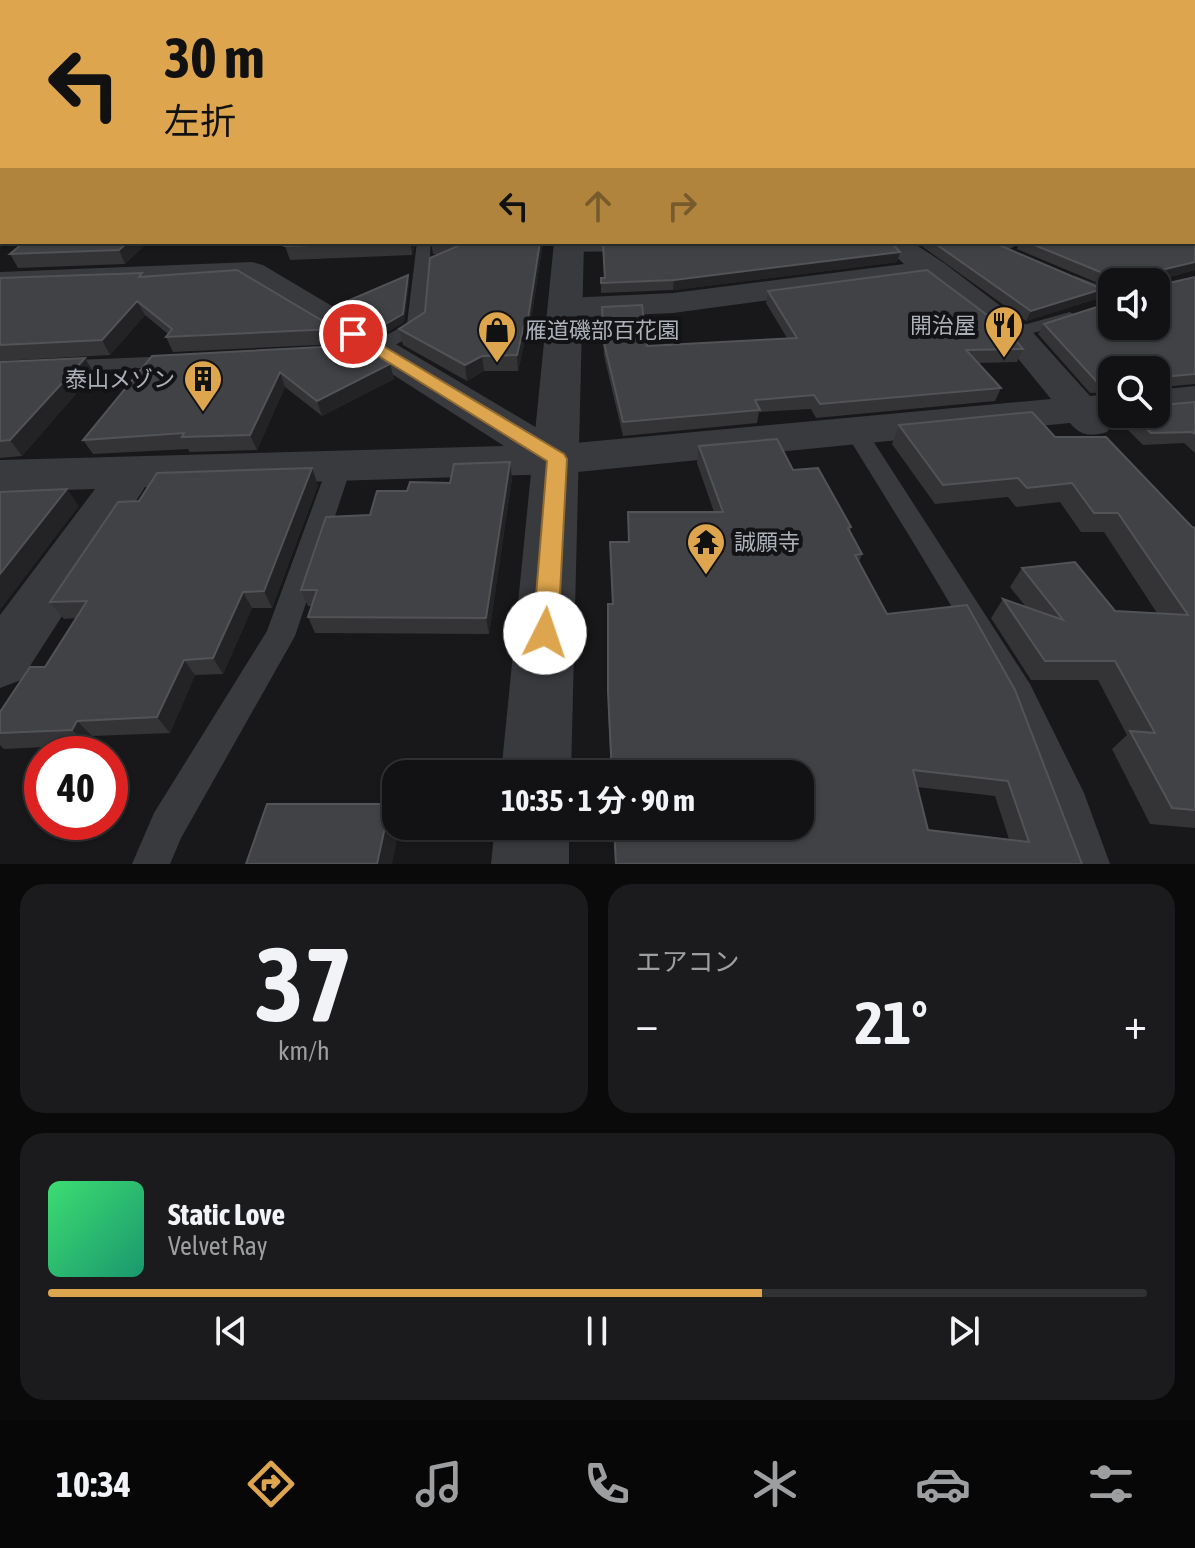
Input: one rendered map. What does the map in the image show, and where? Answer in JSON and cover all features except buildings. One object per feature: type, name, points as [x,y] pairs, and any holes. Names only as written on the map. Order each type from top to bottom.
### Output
[{"type":"street","points":[[897,244],[1015,333],[1096,407],[1122,454]]},
{"type":"street","points":[[537,760],[569,245]]},
{"type":"street","points":[[0,281],[261,258],[369,351],[557,459]]},
{"type":"street","points":[[566,308],[673,303],[933,269]]},
{"type":"street","points":[[1170,401],[1195,398]]},
{"type":"street","points":[[0,476],[557,459],[1096,407]]},
{"type":"street","points":[[0,661],[132,472]]},
{"type":"street","points":[[530,864],[531,840]]},
{"type":"lane","points":[[369,351],[416,327],[424,244]]},
{"type":"lane","points":[[1011,244],[995,249],[1024,261]]},
{"type":"lane","points":[[569,245],[648,248]]},
{"type":"lane","points":[[1054,272],[1098,301]]},
{"type":"lane","points":[[1015,333],[1098,305]]},
{"type":"lane","points":[[0,369],[190,362]]},
{"type":"lane","points":[[856,432],[1018,691],[1079,826],[1091,864]]},
{"type":"lane","points":[[151,864],[167,826],[280,636],[340,465]]},
{"type":"place","name":"開治屋","points":[[1004,359]]},
{"type":"place","name":"雁道磯部百花園","points":[[497,364]]},
{"type":"place","name":"泰山メゾン","points":[[203,413]]},
{"type":"place","name":"誠願寺","points":[[706,576]]},
{"type":"route","points":[[353,334],[557,459],[545,633]]}]
